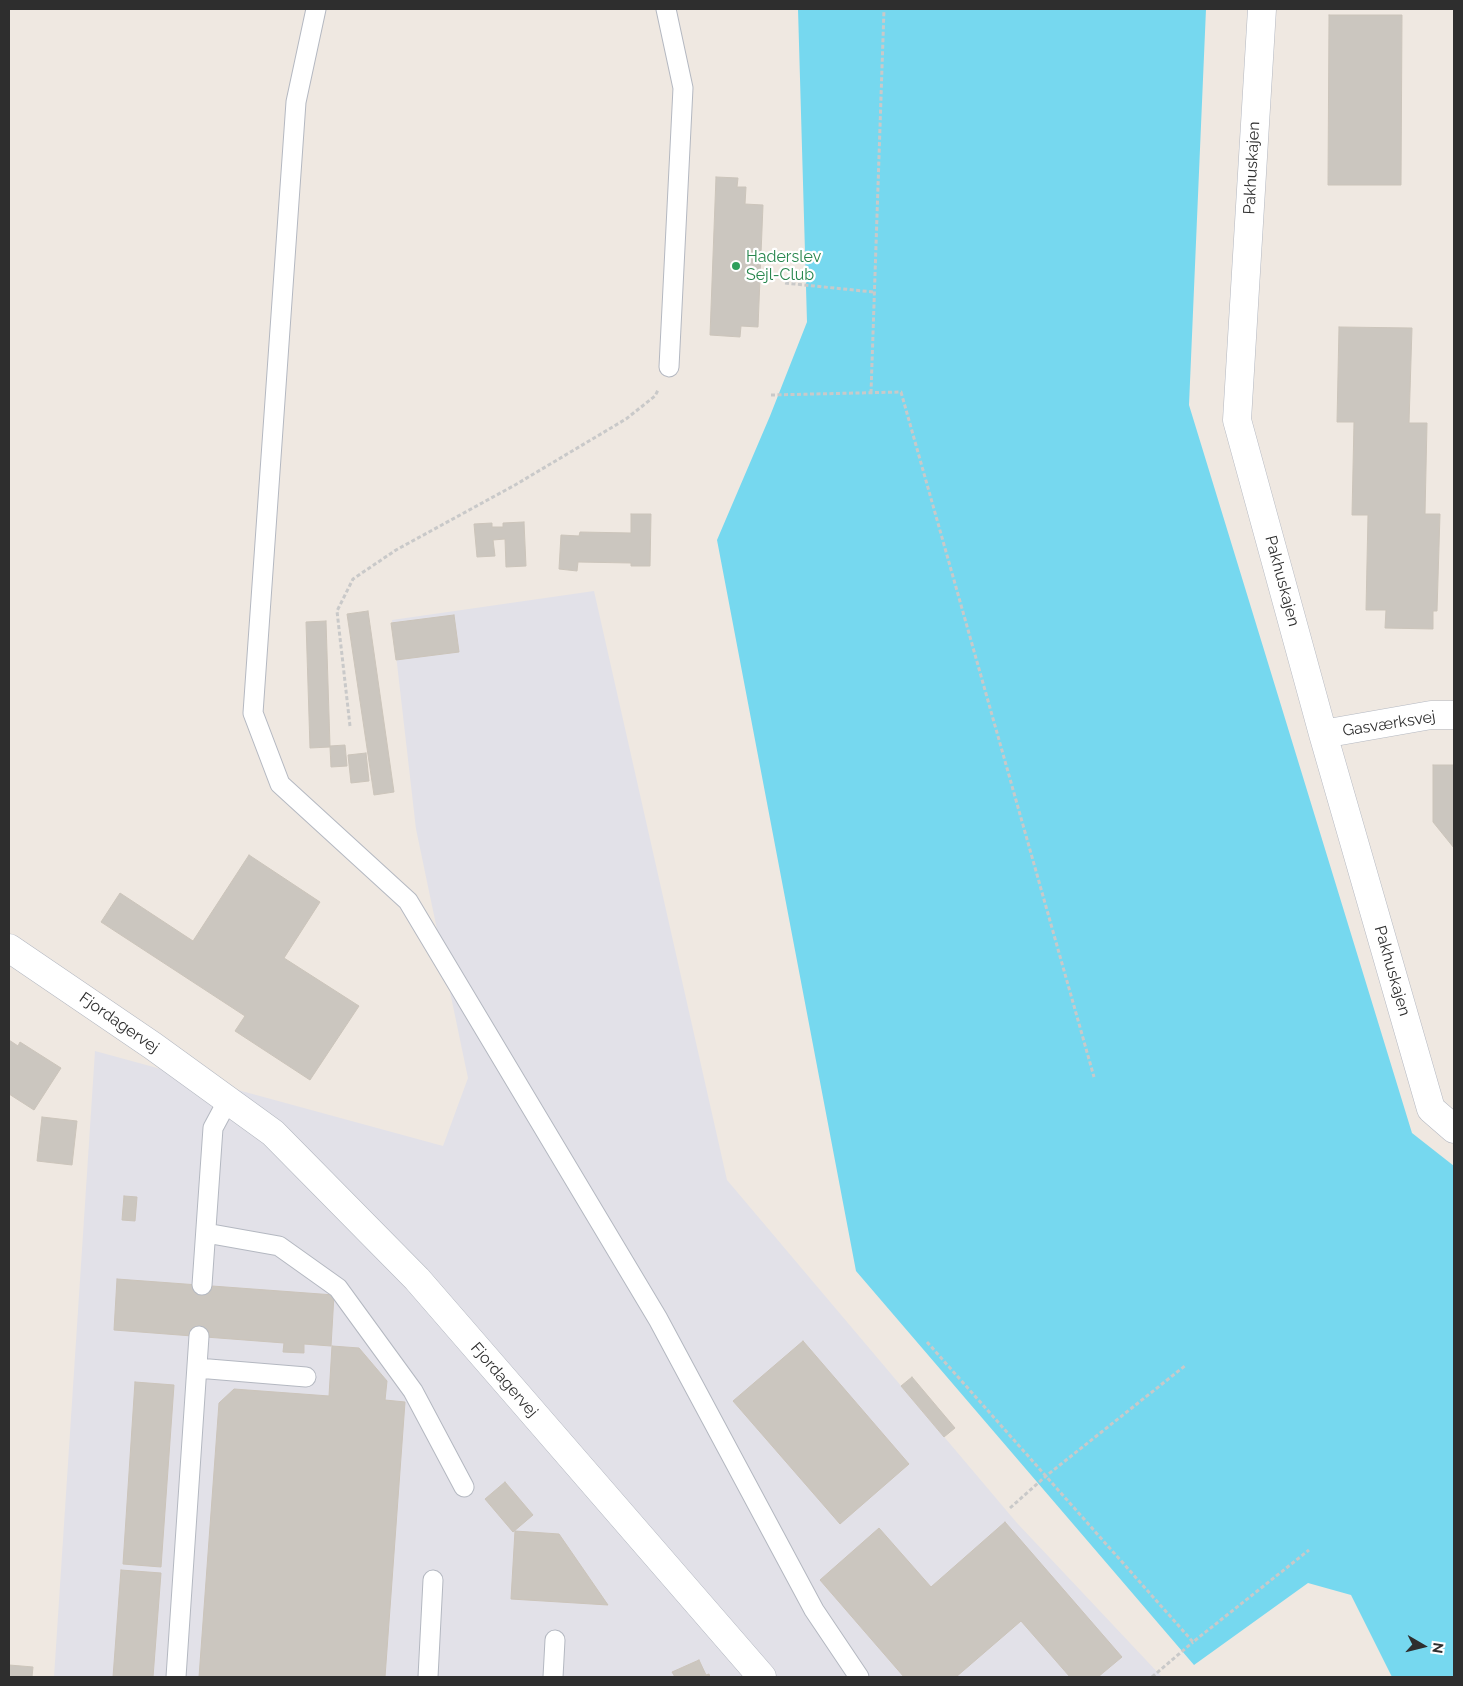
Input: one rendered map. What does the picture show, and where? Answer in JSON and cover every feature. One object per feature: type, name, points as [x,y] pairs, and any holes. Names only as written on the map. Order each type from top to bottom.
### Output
[{"type":"street","name":"Pakhuskajen","points":[[1262,9],[1237,420],[1323,734],[1431,1109],[1454,1129]]},
{"type":"street","name":"Gasværksvej","points":[[1323,734],[1431,715],[1454,715]]},
{"type":"street","name":"Fjordagervej","points":[[9,948],[153,1046],[273,1133],[417,1279],[762,1677]]},
{"type":"lane","points":[[316,9],[296,102],[253,713],[280,784],[408,901],[658,1319],[814,1610],[859,1677]]},
{"type":"lane","points":[[666,9],[684,88],[669,367]]},
{"type":"lane","points":[[202,1285],[213,1128],[228,1100]]},
{"type":"lane","points":[[206,1233],[278,1246],[338,1288],[413,1391],[464,1487]]},
{"type":"lane","points":[[176,1677],[199,1336]]},
{"type":"lane","points":[[197,1368],[306,1377]]},
{"type":"lane","points":[[428,1677],[433,1580]]},
{"type":"lane","points":[[553,1677],[555,1640]]},
{"type":"path","points":[[871,393],[884,9]]},
{"type":"path","points":[[784,283],[873,292]]},
{"type":"path","points":[[350,726],[337,610],[353,579],[396,550],[515,485],[626,419],[655,396],[669,367]]},
{"type":"path","points":[[770,395],[900,392],[1094,1077]]},
{"type":"path","points":[[927,1342],[1193,1642]]},
{"type":"path","points":[[1010,1508],[1046,1476],[1186,1365]]},
{"type":"path","points":[[1152,1677],[1309,1550]]},
{"type":"shaded area","points":[[594,591],[727,1180],[1017,1523],[1162,1677],[54,1677],[95,1051],[443,1146],[468,1078],[416,829],[392,620]]},
{"type":"water","points":[[798,9],[1206,9],[1189,405],[1412,1133],[1454,1166],[1454,1677],[1392,1677],[1351,1595],[1308,1583],[1194,1665],[856,1271],[717,540],[770,416],[807,322]]},
{"type":"building","points":[[1329,15],[1402,15],[1401,185],[1328,185]]},
{"type":"building","name":"Haderslev Sejl-Club","points":[[716,177],[738,178],[737,187],[746,187],[745,204],[763,205],[758,327],[741,326],[740,337],[710,335]]},
{"type":"building","points":[[1339,327],[1412,328],[1409,423],[1427,423],[1425,514],[1440,514],[1437,611],[1433,611],[1433,629],[1385,628],[1386,610],[1366,610],[1368,515],[1352,515],[1354,422],[1337,422]]},
{"type":"building","points":[[631,514],[651,514],[650,566],[631,566],[631,563],[578,562],[577,571],[559,569],[561,535],[579,536],[580,532],[631,533]]},
{"type":"building","points":[[524,522],[526,566],[506,567],[505,539],[493,540],[495,556],[477,557],[474,524],[492,523],[492,527],[503,527],[503,523]]},
{"type":"building","points":[[368,611],[394,792],[374,795],[347,614]]},
{"type":"building","points":[[454,615],[459,652],[396,660],[391,623]]},
{"type":"building","points":[[326,621],[330,746],[345,745],[347,766],[331,767],[330,747],[310,748],[306,622]]},
{"type":"building","points":[[366,753],[369,781],[351,783],[348,755]]},
{"type":"building","points":[[1433,765],[1454,765],[1454,848],[1433,822]]},
{"type":"building","points":[[249,855],[320,902],[284,958],[359,1006],[310,1080],[235,1031],[245,1016],[101,922],[120,893],[193,941]]},
{"type":"building","points":[[9,1040],[18,1046],[20,1042],[61,1068],[34,1110],[9,1094]]},
{"type":"building","points":[[42,1117],[77,1121],[72,1165],[37,1161]]},
{"type":"building","points":[[124,1196],[137,1197],[135,1221],[122,1220]]},
{"type":"building","points":[[117,1279],[334,1295],[331,1346],[304,1344],[304,1353],[283,1352],[284,1343],[114,1330]]},
{"type":"building","points":[[803,1341],[909,1464],[840,1524],[733,1401]]},
{"type":"building","points":[[332,1346],[359,1348],[387,1381],[385,1400],[405,1402],[385,1677],[199,1677],[219,1403],[234,1389],[329,1396]]},
{"type":"building","points":[[912,1377],[955,1428],[944,1437],[901,1386]]},
{"type":"building","points":[[135,1382],[174,1385],[161,1567],[123,1564]]},
{"type":"building","points":[[505,1482],[533,1515],[513,1532],[485,1499]]},
{"type":"building","points":[[1005,1522],[1122,1657],[1098,1677],[1070,1677],[1021,1621],[956,1677],[904,1677],[820,1580],[879,1528],[931,1587]]},
{"type":"building","points":[[515,1531],[559,1534],[608,1605],[511,1599]]},
{"type":"building","points":[[121,1570],[161,1573],[153,1677],[113,1677]]},
{"type":"building","points":[[699,1660],[706,1675],[709,1674],[710,1677],[675,1677],[672,1672]]},
{"type":"building","points":[[9,1665],[33,1667],[32,1677],[9,1677]]},
{"type":"place","name":"Haderslev Sejl-Club","points":[[736,266]]}]
